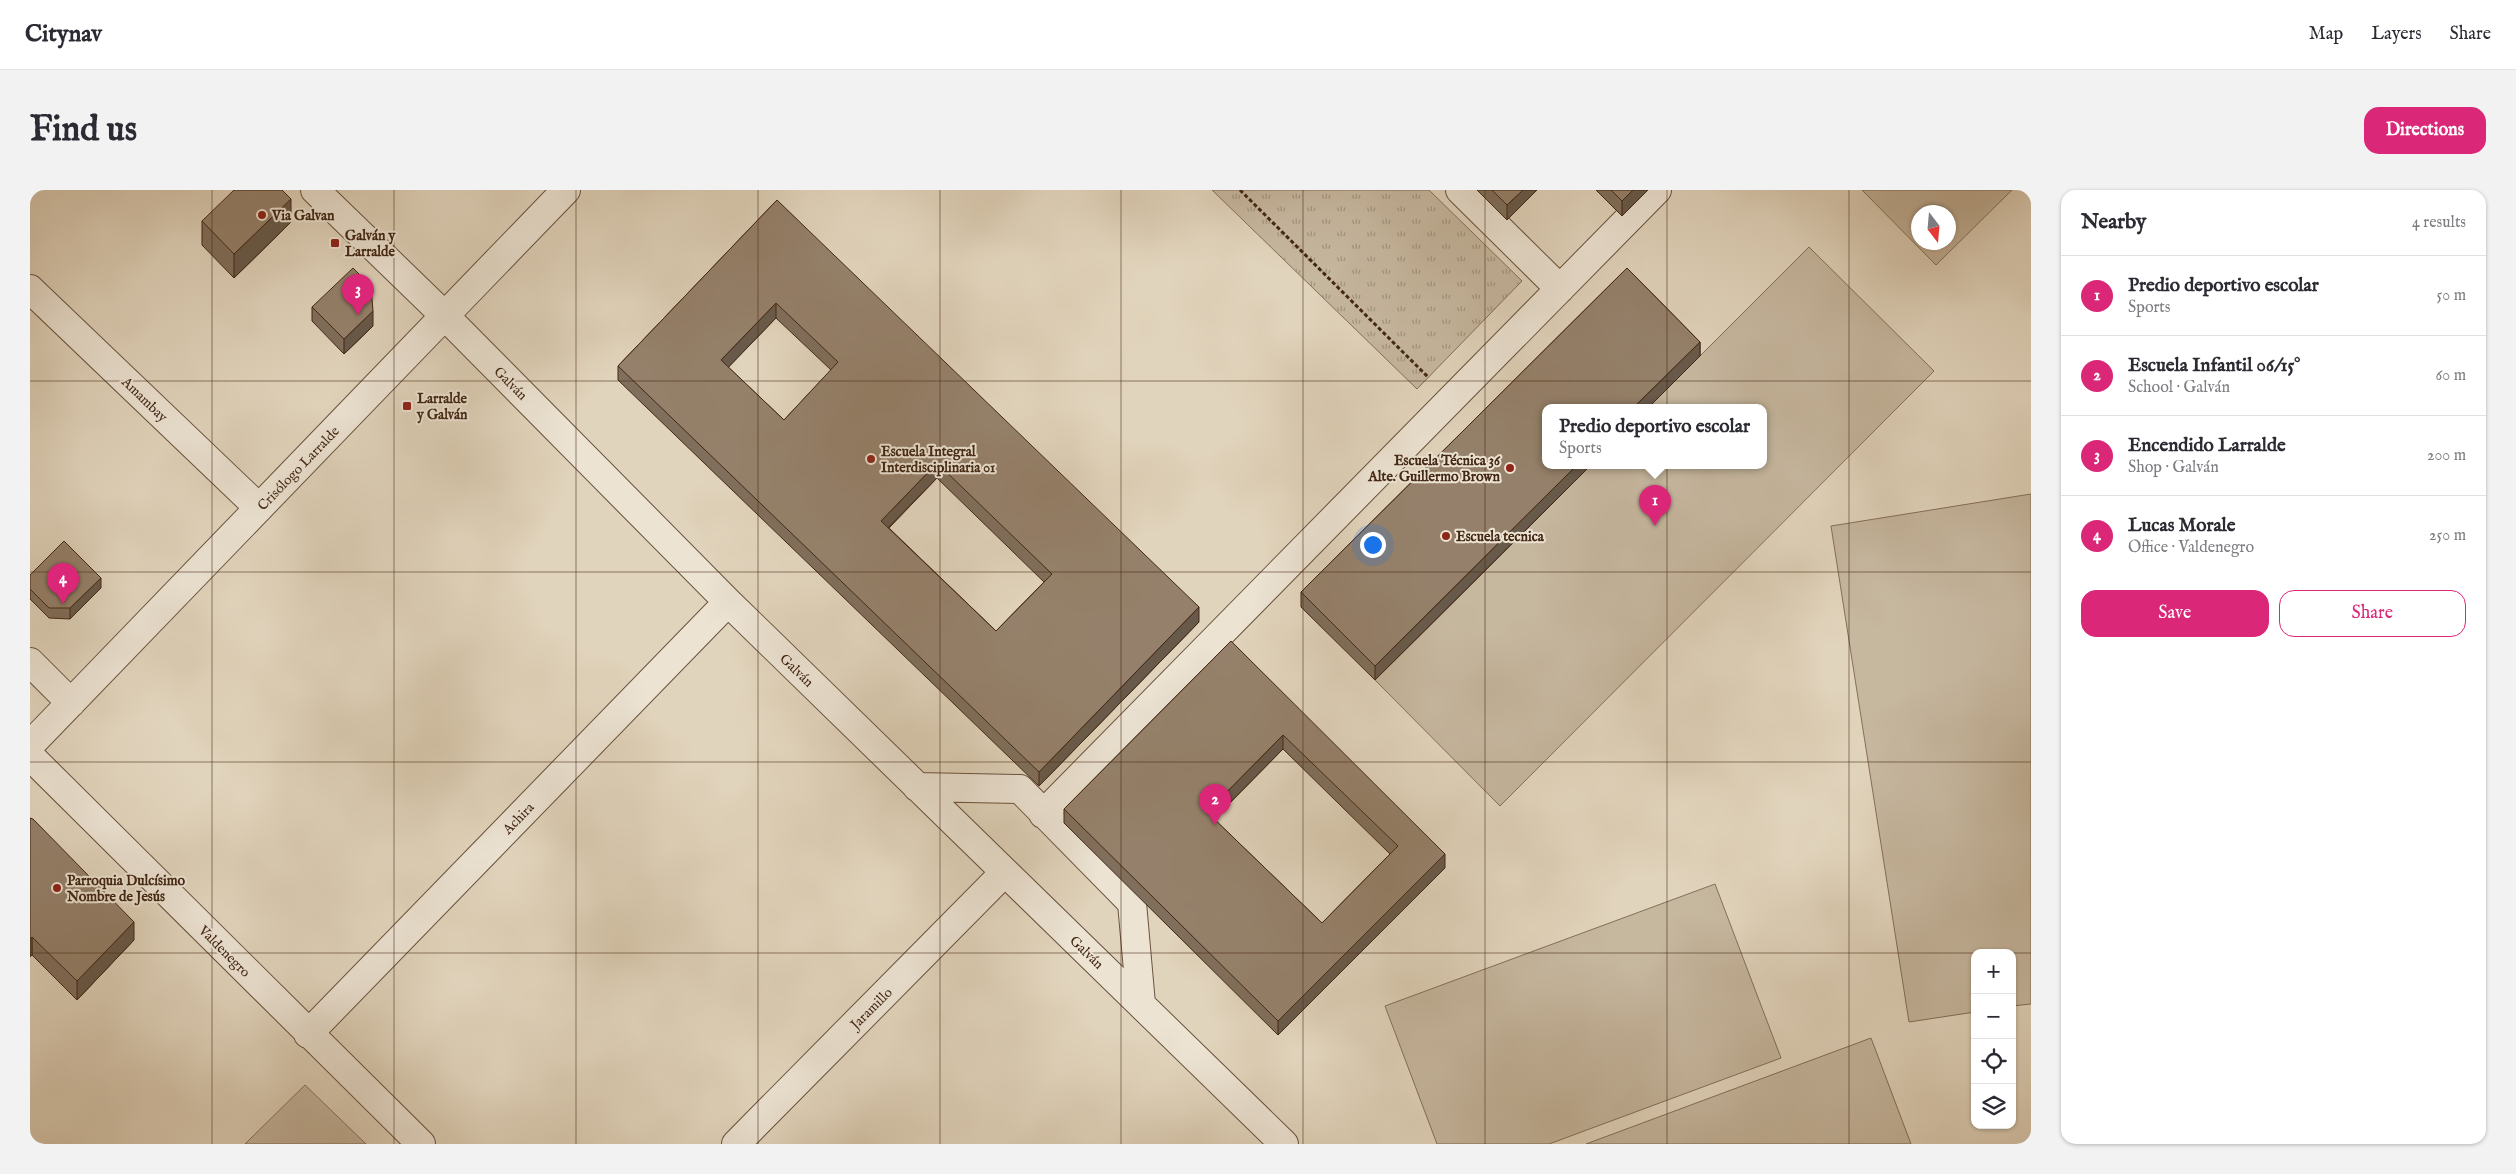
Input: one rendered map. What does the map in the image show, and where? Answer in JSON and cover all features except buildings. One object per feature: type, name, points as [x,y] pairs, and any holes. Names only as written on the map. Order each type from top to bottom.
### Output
[{"type":"street","name":"Galván","points":[[315,190],[445,316],[728,602],[1140,1004],[1278,1142]]},
{"type":"street","name":"Crisólogo Larralde","points":[[30,745],[566,190]]},
{"type":"street","points":[[1460,190],[1560,289]]},
{"type":"street","points":[[1043,814],[1657,190]]},
{"type":"street","name":"Amambay","points":[[30,289],[259,508]]},
{"type":"street","name":"Achira","points":[[308,1034],[728,602]]},
{"type":"street","points":[[30,662],[71,703]]},
{"type":"street","name":"Valdenegro","points":[[30,756],[420,1144]]},
{"type":"street","points":[[917,787],[1020,789],[1132,904],[1140,1004]]},
{"type":"street","name":"Jaramillo","points":[[736,1144],[1005,872]]},
{"type":"path","points":[[1240,190],[1451,400]]},
{"type":"green space","points":[[1212,190],[1429,190],[1522,281],[1417,389]]},
{"type":"green space","points":[[1862,190],[2012,190],[1956,245],[1956,205],[1911,205],[1911,240]]},
{"type":"green space","points":[[1809,247],[1934,371],[1500,806],[1375,680],[1587,469],[1767,469],[1767,404],[1652,404]]},
{"type":"green space","points":[[1921,250],[1951,250],[1936,265]]},
{"type":"green space","points":[[2031,494],[2031,1004],[2016,1006],[2016,949],[1971,949],[1971,1013],[1909,1022],[1831,526]]},
{"type":"green space","points":[[1715,884],[1781,1058],[1549,1144],[1437,1144],[1385,1006]]},
{"type":"green space","points":[[1871,1038],[1911,1144],[1586,1144]]},
{"type":"green space","points":[[305,1085],[366,1144],[245,1144]]},
{"type":"place","name":"Via Galvan","points":[[262,215]]},
{"type":"place","name":"Galván y Larralde","points":[[335,243]]},
{"type":"place","name":"Encendido Larralde","points":[[358,315]]},
{"type":"place","name":"Larralde y Galván","points":[[407,406]]},
{"type":"place","name":"Escuela Integral Interdisciplinaria 01","points":[[871,459]]},
{"type":"place","name":"Escuela Técnica 36 Alte. Guillermo Brown","points":[[1510,468]]},
{"type":"place","name":"Predio deportivo escolar","points":[[1655,526]]},
{"type":"place","name":"Escuela tecnica","points":[[1446,536]]},
{"type":"place","name":"Lucas Morale","points":[[63,604]]},
{"type":"place","name":"Escuela Infantil 06/15°","points":[[1215,825]]},
{"type":"place","name":"Parroquia Dulcísimo Nombre de Jesús","points":[[57,888]]}]
